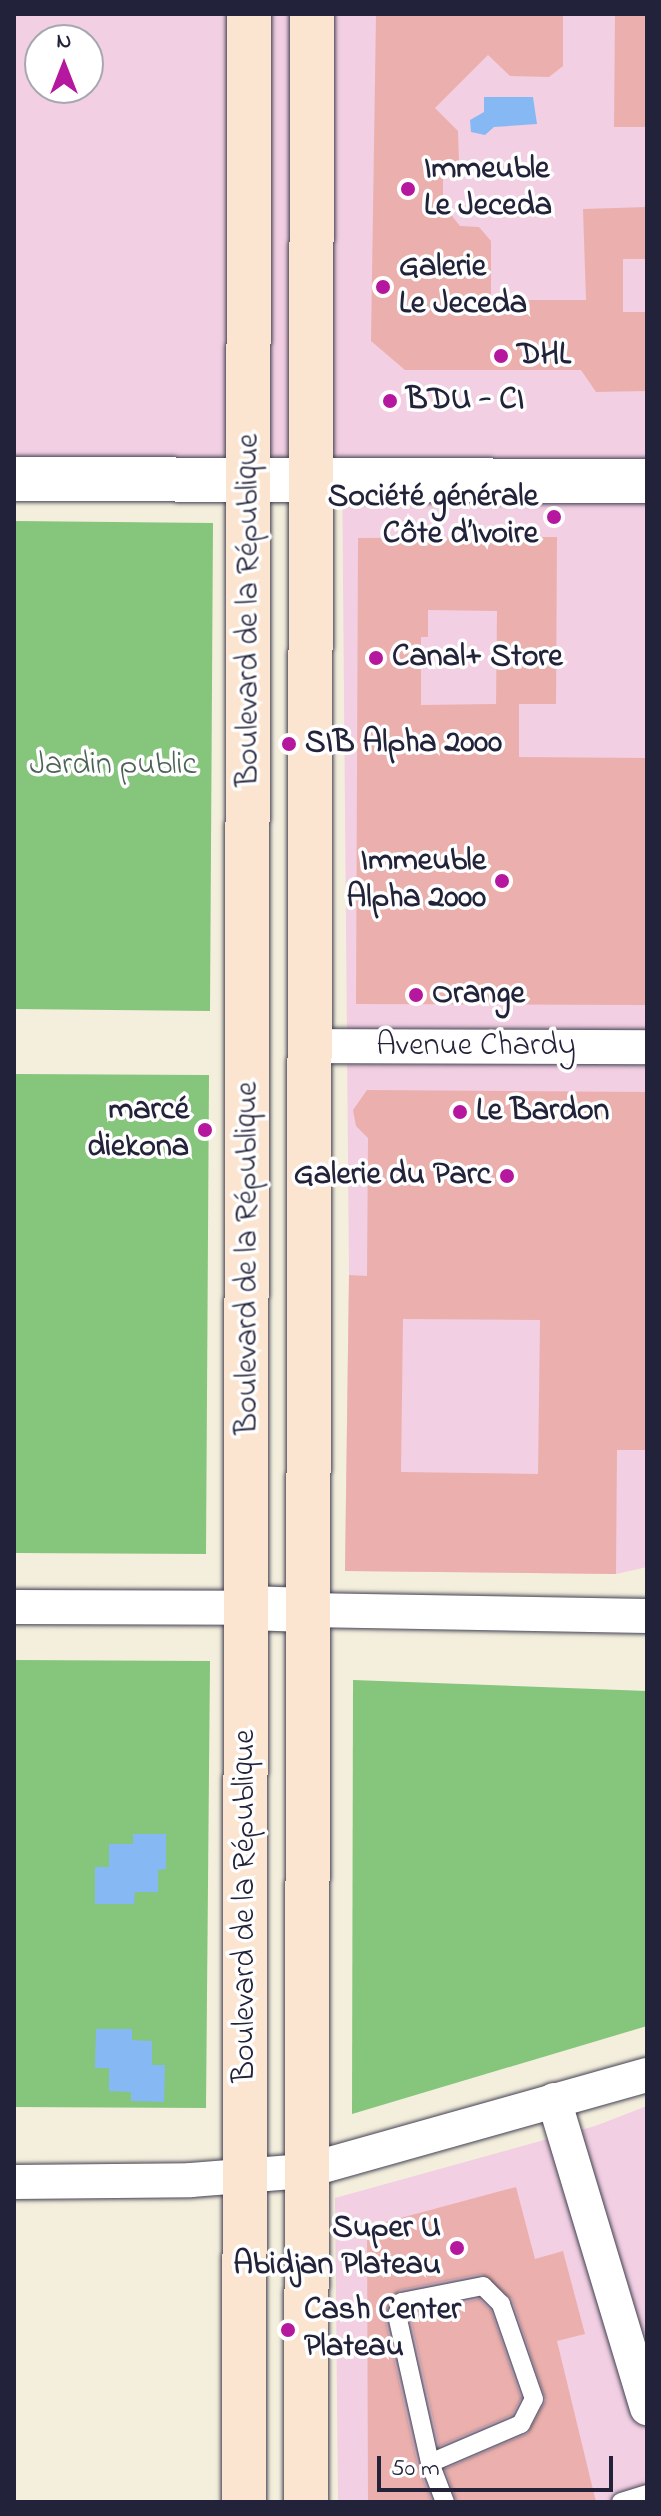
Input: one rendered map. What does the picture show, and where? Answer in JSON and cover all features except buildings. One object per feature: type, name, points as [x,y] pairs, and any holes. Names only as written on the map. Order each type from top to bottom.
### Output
[{"type":"main road","name":"Boulevard de la République","points":[[244,2502],[249,1608],[249,14]]},
{"type":"main road","name":"Boulevard de la République","points":[[306,2502],[306,1046],[312,14]]},
{"type":"street","points":[[14,479],[647,481]]},
{"type":"street","name":"Avenue Chardy","points":[[306,1046],[647,1047]]},
{"type":"street","points":[[14,1607],[647,1616]]},
{"type":"street","points":[[14,2182],[305,2171],[647,2075]]},
{"type":"street","points":[[554,2100],[647,2408]]},
{"type":"lane","points":[[430,2463],[521,2424],[534,2399],[501,2304],[483,2286],[402,2302],[397,2315],[430,2463],[445,2502]]},
{"type":"lane","points":[[621,2502],[647,2494]]},
{"type":"shaded area","points":[[14,14],[647,14],[647,1567],[616,1574],[345,1571],[349,1275],[342,466],[14,469]]},
{"type":"shaded area","points":[[647,2106],[647,2502],[338,2502],[335,2198],[595,2126]]},
{"type":"green space","name":"Jardin public","points":[[14,521],[213,523],[210,1011],[14,1009]]},
{"type":"green space","points":[[14,1074],[209,1075],[206,1554],[14,1553]]},
{"type":"green space","points":[[14,1660],[210,1661],[206,2108],[14,2107]]},
{"type":"green space","points":[[353,1680],[647,1691],[647,2026],[352,2114]]},
{"type":"water","points":[[484,97],[533,97],[537,124],[494,127],[485,135],[471,132],[470,120],[484,112]]},
{"type":"water","points":[[133,1834],[166,1834],[166,1869],[158,1870],[158,1892],[135,1892],[134,1904],[95,1904],[95,1867],[109,1867],[109,1844],[133,1844]]},
{"type":"water","points":[[96,2029],[132,2029],[132,2040],[152,2041],[152,2065],[165,2065],[164,2102],[131,2101],[131,2092],[109,2091],[109,2068],[95,2068]]},
{"type":"place","name":"Immeuble Le Jeceda","points":[[408,189]]},
{"type":"place","name":"Galerie Le Jeceda","points":[[383,287]]},
{"type":"place","name":"DHL","points":[[501,356]]},
{"type":"place","name":"BDU - CI","points":[[390,401]]},
{"type":"place","name":"Société générale Côte d’Ivoire","points":[[554,517]]},
{"type":"place","name":"Canal+ Store","points":[[376,658]]},
{"type":"place","name":"SIB Alpha 2000","points":[[289,744]]},
{"type":"place","name":"Immeuble Alpha 2000","points":[[502,881]]},
{"type":"place","name":"Orange","points":[[416,995]]},
{"type":"place","name":"Le Bardon","points":[[460,1112]]},
{"type":"place","name":"marcé diekona","points":[[205,1130]]},
{"type":"place","name":"Galerie du Parc","points":[[507,1176]]},
{"type":"place","name":"Super U Abidjan Plateau","points":[[457,2248]]},
{"type":"place","name":"Cash Center Plateau","points":[[288,2330]]}]
